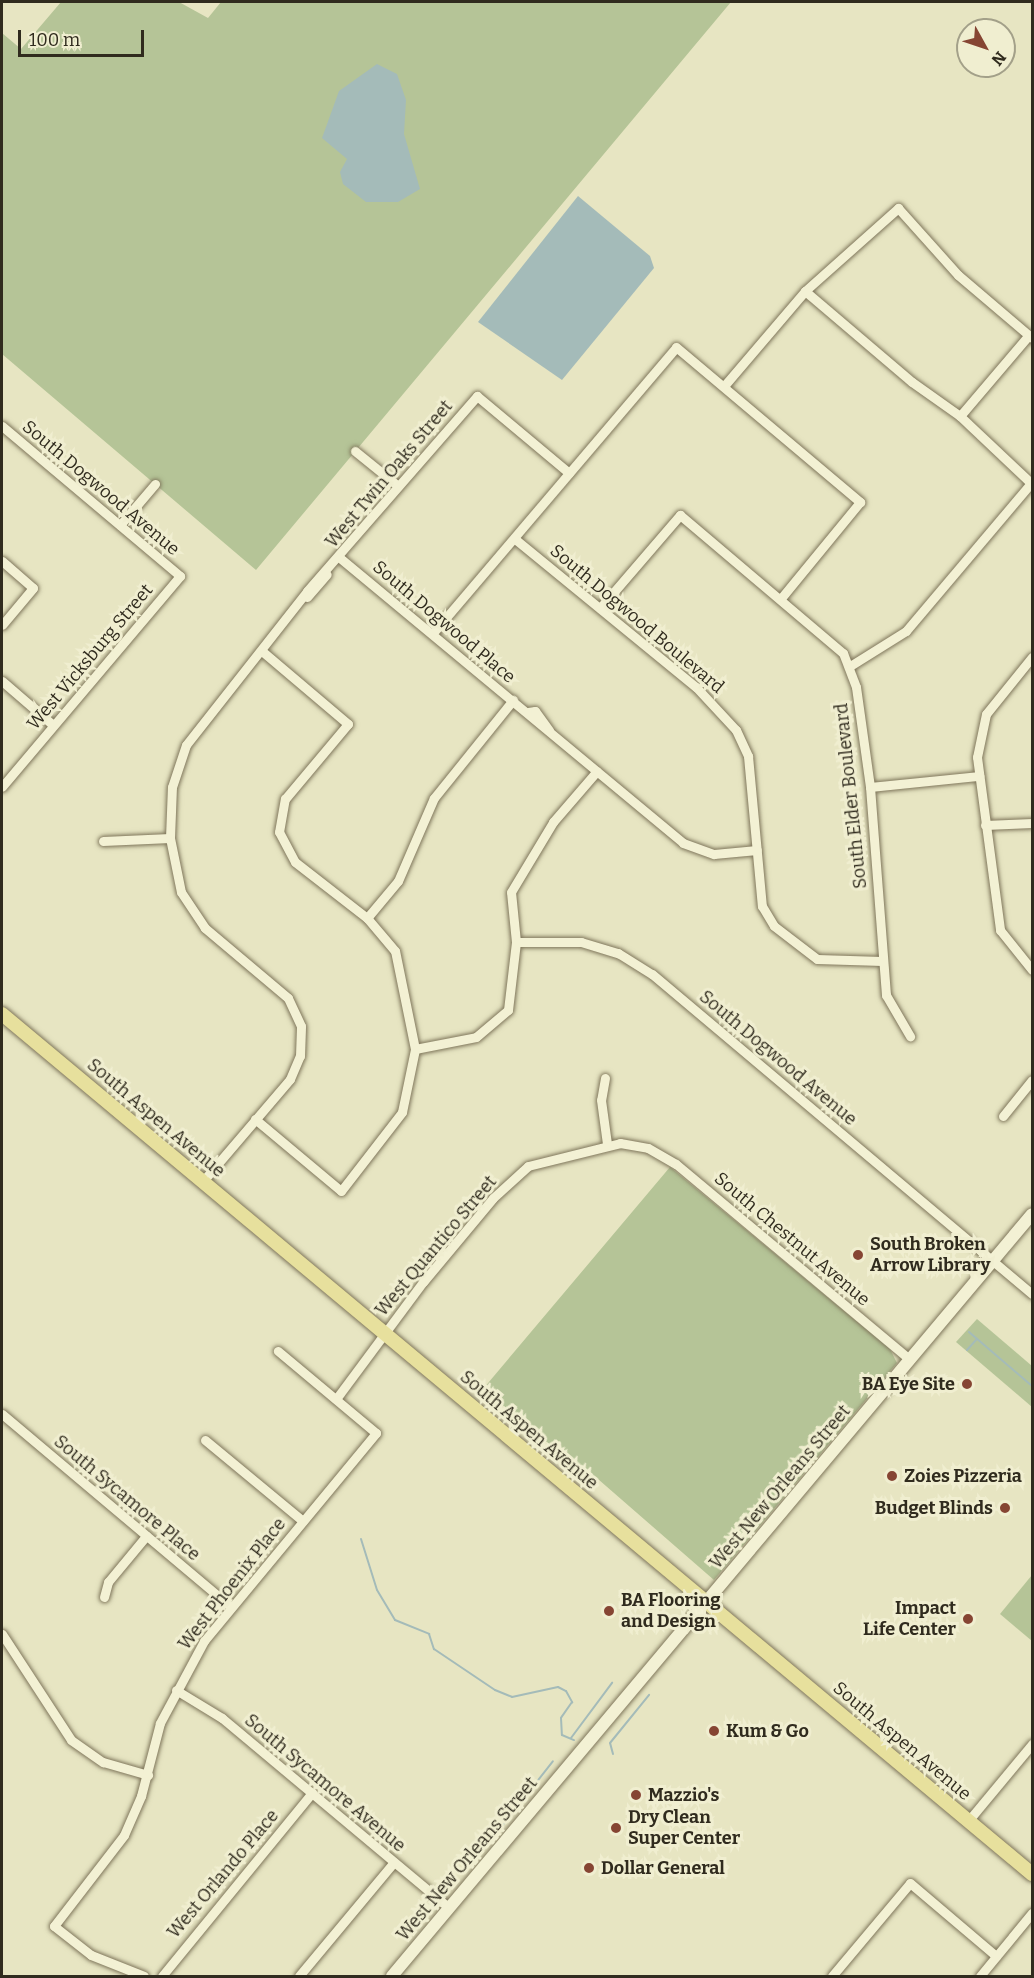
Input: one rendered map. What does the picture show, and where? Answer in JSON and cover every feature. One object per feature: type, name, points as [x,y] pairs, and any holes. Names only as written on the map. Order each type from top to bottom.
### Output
[{"type":"main road","name":"South Aspen Avenue","points":[[2,1014],[1032,1874]]},
{"type":"street","points":[[724,386],[805,291],[898,208],[958,275],[1031,336],[960,416]]},
{"type":"street","points":[[600,608],[680,515],[782,597],[850,666],[906,631],[1032,484],[960,416],[912,382],[805,291]]},
{"type":"street","points":[[433,633],[676,347],[860,502],[782,597]]},
{"type":"street","name":"West Twin Oaks Street","points":[[203,1181],[290,1079],[300,1056],[301,1026],[288,998],[205,928],[181,892],[170,838],[172,787],[186,745],[398,486],[477,396],[569,473]]},
{"type":"street","name":"South Dogwood Avenue","points":[[2,426],[180,576]]},
{"type":"street","points":[[354,451],[398,486]]},
{"type":"street","points":[[120,525],[155,484]]},
{"type":"street","name":"South Dogwood Boulevard","points":[[515,539],[696,687],[736,730],[748,756],[762,906],[796,946],[817,958],[882,961]]},
{"type":"street","name":"South Dogwood Place","points":[[340,558],[528,712],[529,718],[549,730],[683,843],[714,854],[757,850]]},
{"type":"street","points":[[2,561],[33,588],[2,625]]},
{"type":"street","name":"West Vicksburg Street","points":[[2,787],[180,576]]},
{"type":"street","points":[[255,1119],[341,1191],[402,1112],[415,1049],[395,951],[367,918],[295,862],[279,832],[285,799],[348,724],[263,652]]},
{"type":"street","points":[[1032,657],[986,714],[979,735],[979,776],[1000,930],[1032,970]]},
{"type":"street","name":"South Elder Boulevard","points":[[850,666],[870,787],[882,961],[890,1011],[910,1036]]},
{"type":"street","points":[[2,681],[53,725]]},
{"type":"street","points":[[367,918],[398,881],[434,798],[513,700]]},
{"type":"street","points":[[415,1049],[476,1037],[508,1010],[516,942],[511,892],[553,822],[597,771]]},
{"type":"street","points":[[870,787],[979,776]]},
{"type":"street","points":[[985,825],[1032,823]]},
{"type":"street","points":[[103,841],[170,838]]},
{"type":"street","name":"South Dogwood Avenue","points":[[516,942],[581,942],[618,953],[652,974],[994,1260]]},
{"type":"street","points":[[605,1078],[601,1100],[607,1144]]},
{"type":"street","points":[[1003,1116],[1032,1080]]},
{"type":"street","name":"West Quantico Street","points":[[336,1399],[385,1333],[493,1198],[529,1165],[607,1144],[648,1148]]},
{"type":"street","name":"South Chestnut Avenue","points":[[648,1148],[676,1164],[910,1360]]},
{"type":"street","name":"West New Orleans Street","points":[[392,1977],[1032,1214]]},
{"type":"street","points":[[994,1260],[1032,1294]]},
{"type":"street","points":[[278,1351],[336,1399]]},
{"type":"street","name":"West Phoenix Place","points":[[144,1977],[91,1955],[54,1926],[113,1852],[148,1774],[176,1690],[231,1607],[376,1433],[336,1399]]},
{"type":"street","name":"South Sycamore Place","points":[[2,1414],[231,1607]]},
{"type":"street","points":[[205,1440],[303,1521]]},
{"type":"street","points":[[105,1597],[108,1582],[146,1536]]},
{"type":"street","points":[[2,1634],[71,1740],[103,1761],[148,1774]]},
{"type":"street","name":"South Sycamore Avenue","points":[[176,1690],[222,1718],[449,1908]]},
{"type":"street","points":[[969,1820],[1032,1744]]},
{"type":"street","name":"West Orlando Place","points":[[162,1977],[312,1793]]},
{"type":"street","points":[[299,1977],[394,1862]]},
{"type":"street","points":[[832,1977],[910,1883],[996,1956]]},
{"type":"street","points":[[980,1977],[1032,1914]]},
{"type":"green space","points":[[61,2],[179,2],[208,18],[221,2],[731,2],[256,570],[2,354],[2,33],[21,49]]},
{"type":"green space","points":[[670,1167],[890,1349],[897,1363],[714,1580],[583,1466],[572,1463],[483,1389]]},
{"type":"green space","points":[[977,1319],[1032,1366],[1032,1407],[956,1342]]},
{"type":"green space","points":[[1032,1575],[1032,1641],[1000,1614]]},
{"type":"water","points":[[377,64],[397,74],[406,100],[404,134],[420,189],[398,202],[366,202],[343,184],[340,172],[347,159],[322,138],[339,91]]},
{"type":"water","points":[[578,196],[650,256],[654,268],[562,380],[478,322]]},
{"type":"waterway","points":[[969,1332],[1032,1386]]},
{"type":"waterway","points":[[967,1350],[977,1339]]},
{"type":"waterway","points":[[361,1539],[377,1590],[395,1620],[429,1634],[434,1649],[495,1690],[512,1697],[558,1687],[566,1691],[572,1702],[561,1718],[562,1735],[574,1740]]},
{"type":"waterway","points":[[571,1738],[612,1683]]},
{"type":"waterway","points":[[613,1754],[610,1743],[649,1695]]},
{"type":"waterway","points":[[488,1844],[553,1761]]},
{"type":"place","name":"South Broken Arrow Library","points":[[858,1255]]},
{"type":"place","name":"BA Eye Site","points":[[967,1384]]},
{"type":"place","name":"Zoies Pizzeria","points":[[892,1476]]},
{"type":"place","name":"Budget Blinds","points":[[1005,1508]]},
{"type":"place","name":"BA Flooring and Design","points":[[609,1611]]},
{"type":"place","name":"Impact Life Center","points":[[968,1619]]},
{"type":"place","name":"Kum & Go","points":[[714,1731]]},
{"type":"place","name":"Mazzio's","points":[[636,1795]]},
{"type":"place","name":"Dry Clean Super Center","points":[[616,1828]]},
{"type":"place","name":"Dollar General","points":[[589,1868]]}]
